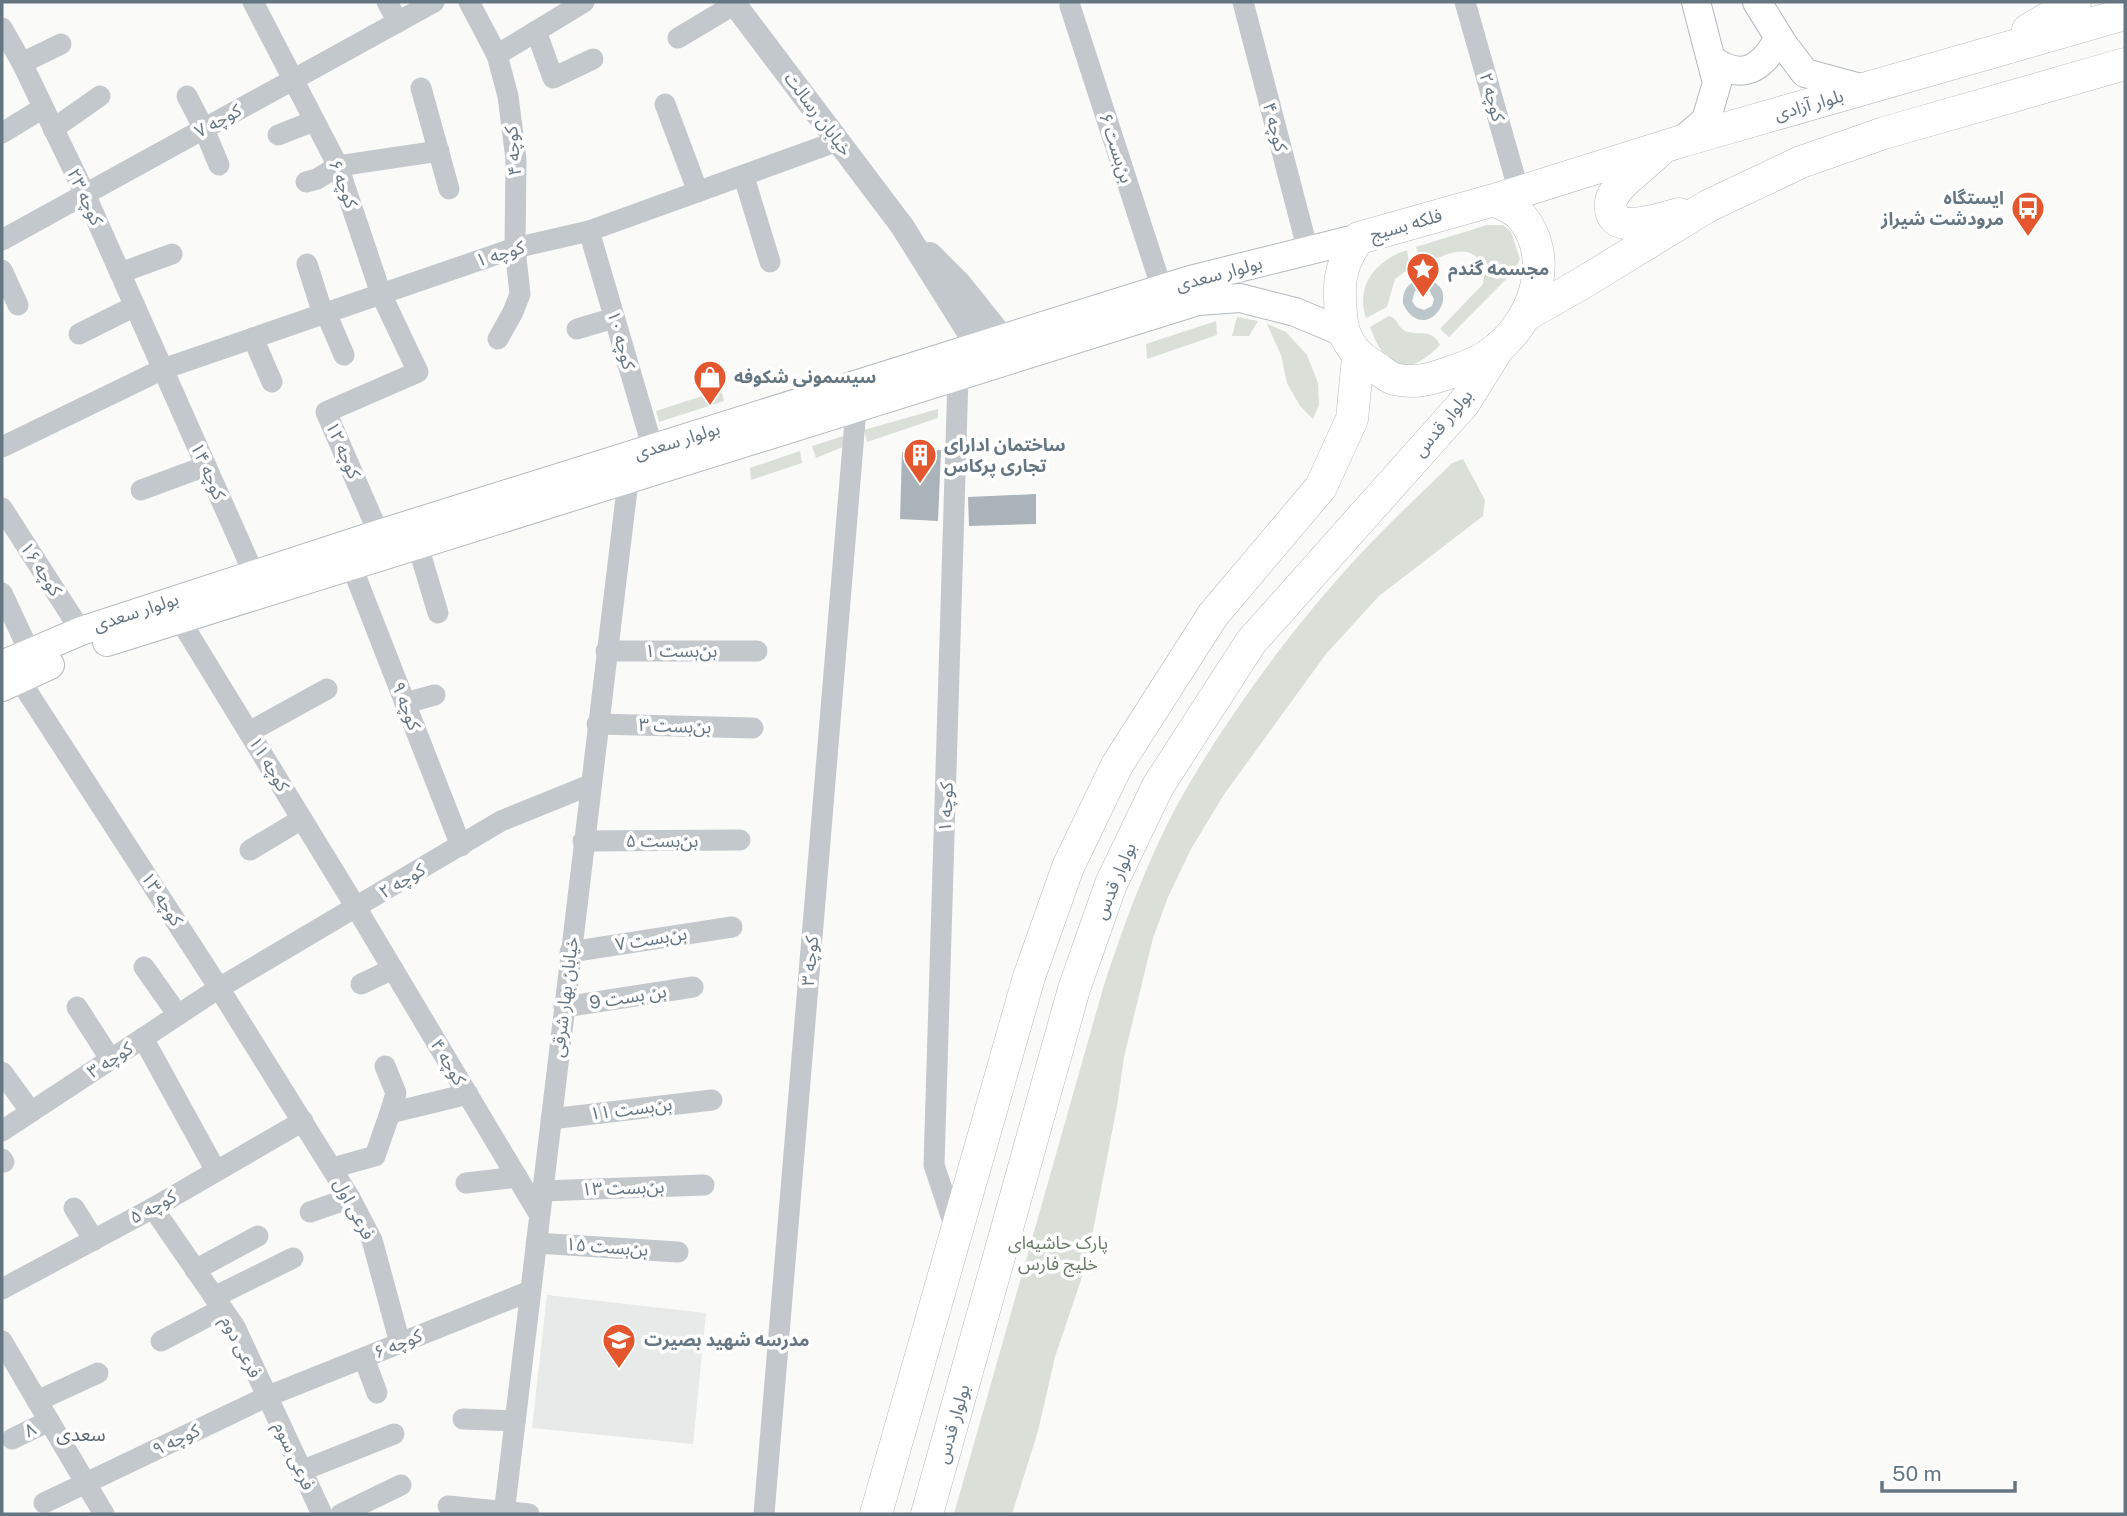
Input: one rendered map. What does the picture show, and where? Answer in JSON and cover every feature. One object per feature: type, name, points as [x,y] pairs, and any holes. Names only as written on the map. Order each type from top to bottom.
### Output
[{"type":"main road","points":[[1696,2],[1717,83],[1706,120],[1614,193],[1610,205],[1611,214],[1616,220],[1628,224],[1648,222],[1708,206]]},
{"type":"main road","points":[[1757,2],[1805,73],[1864,89]]},
{"type":"main road","points":[[1989,53],[2075,2]]},
{"type":"main road","name":"بلوار آزادی","points":[[1506,196],[1673,144],[2125,14]]},
{"type":"main road","points":[[1711,59],[1724,69],[1738,72],[1769,57],[1779,38]]},
{"type":"main road","points":[[1526,315],[1708,206],[1801,163],[1884,133],[2125,64]]},
{"type":"main road","name":"فلکه بسیج","points":[[1351,344],[1338,291],[1347,254],[1359,238],[1506,196]]},
{"type":"main road","points":[[1351,344],[1393,378],[1424,382],[1467,367],[1499,348],[1526,315],[1536,291],[1541,261],[1532,236],[1506,196]]},
{"type":"main road","name":"بولوار سعدی","points":[[7,677],[30,653],[81,631],[254,574],[1162,289],[1359,238]]},
{"type":"main road","name":"بولوار سعدی","points":[[7,677],[92,646],[1198,301],[1240,298],[1295,312],[1351,344]]},
{"type":"main road","points":[[876,1514],[1029,977],[1068,867],[1117,765],[1213,615],[1321,487],[1352,419],[1351,344]]},
{"type":"main road","name":"بولوار قدس","points":[[927,1514],[1074,989],[1111,884],[1158,786],[1251,642],[1464,403],[1499,348]]},
{"type":"street","name":"کوچه ۶","points":[[253,2],[338,166],[381,294]]},
{"type":"street","points":[[387,2],[398,22]]},
{"type":"street","name":"کوچه ۷","points":[[2,240],[434,2]]},
{"type":"street","name":"کوچه ۴","points":[[469,2],[497,55],[508,96],[516,159],[515,248]]},
{"type":"street","points":[[497,55],[584,2]]},
{"type":"street","name":"کوچه ۴","points":[[1243,2],[1308,251]]},
{"type":"street","name":"کوچه ۲","points":[[1465,2],[1506,196]]},
{"type":"street","points":[[678,38],[734,3]]},
{"type":"street","name":"خیابان رسالت","points":[[734,3],[902,226],[959,283],[991,342]]},
{"type":"street","name":"بن‌بست ۶","points":[[1070,6],[1162,289]]},
{"type":"street","name":"کوچه ۲۳","points":[[2,28],[22,63],[85,194],[163,369]]},
{"type":"street","points":[[536,31],[553,78],[593,59]]},
{"type":"street","points":[[22,63],[61,44]]},
{"type":"street","points":[[421,88],[449,189]]},
{"type":"street","points":[[54,129],[100,96]]},
{"type":"street","points":[[187,96],[219,165]]},
{"type":"street","points":[[665,104],[698,192]]},
{"type":"street","points":[[2,133],[43,108]]},
{"type":"street","points":[[278,135],[314,121]]},
{"type":"street","name":"کوچه ۱","points":[[2,447],[163,369],[515,248],[589,231],[838,141]]},
{"type":"street","points":[[306,182],[317,179],[338,166],[439,151]]},
{"type":"street","points":[[744,177],[770,262]]},
{"type":"street","name":"کوچه ۱۰","points":[[589,231],[653,449]]},
{"type":"street","points":[[498,339],[520,294],[515,248]]},
{"type":"street","points":[[120,273],[172,254]]},
{"type":"street","points":[[307,264],[344,355]]},
{"type":"street","points":[[2,270],[18,305]]},
{"type":"street","name":"کوچه ۱۲","points":[[379,534],[326,412],[418,372],[381,294]]},
{"type":"street","points":[[79,334],[135,306]]},
{"type":"street","points":[[578,329],[614,317]]},
{"type":"street","points":[[253,338],[272,382]]},
{"type":"street","name":"کوچه ۱۴","points":[[163,369],[254,574]]},
{"type":"street","name":"کوچه ۱","points":[[956,1233],[934,1165],[958,377]]},
{"type":"street","name":"کوچه ۳","points":[[764,1514],[856,409]]},
{"type":"street","points":[[141,490],[206,466]]},
{"type":"street","name":"خیابان بهار شرقی","points":[[504,1513],[628,481]]},
{"type":"street","name":"کوچه ۱۶","points":[[2,508],[81,631]]},
{"type":"street","points":[[418,546],[438,613]]},
{"type":"street","name":"کوچه ۹","points":[[352,567],[461,846]]},
{"type":"street","points":[[2,593],[30,653]]},
{"type":"street","name":"کوچه ۱۱","points":[[180,620],[357,909]]},
{"type":"street","name":"بن‌بست ۱","points":[[606,651],[757,650]]},
{"type":"street","name":"کوچه ۱۳","points":[[7,677],[219,988],[303,1121]]},
{"type":"street","points":[[249,732],[327,689]]},
{"type":"street","points":[[405,703],[435,695]]},
{"type":"street","name":"بن‌بست ۳","points":[[597,724],[752,729]]},
{"type":"street","name":"کوچه ۲","points":[[219,988],[502,821],[590,785]]},
{"type":"street","points":[[250,850],[302,818]]},
{"type":"street","name":"بن‌بست ۵","points":[[583,841],[740,840]]},
{"type":"street","name":"کوچه ۴","points":[[357,909],[539,1214]]},
{"type":"street","name":"بن‌بست ۷","points":[[570,952],[732,926]]},
{"type":"street","points":[[144,967],[178,1015]]},
{"type":"street","points":[[361,984],[393,969]]},
{"type":"street","name":"بن بست 9","points":[[564,1007],[693,987]]},
{"type":"street","name":"کوچه ۳","points":[[2,1131],[219,988]]},
{"type":"street","points":[[76,1007],[111,1060]]},
{"type":"street","points":[[143,1038],[216,1171]]},
{"type":"street","points":[[332,1168],[375,1156],[396,1093],[384,1066]]},
{"type":"street","points":[[2,1072],[31,1112]]},
{"type":"street","points":[[390,1113],[468,1094]]},
{"type":"street","name":"بن‌بست ۱۱","points":[[551,1119],[712,1100]]},
{"type":"street","name":"فرعی اول","points":[[303,1121],[372,1240],[400,1343]]},
{"type":"street","name":"کوچه ۵","points":[[2,1289],[153,1208],[303,1121]]},
{"type":"street","points":[[466,1183],[517,1177]]},
{"type":"street","name":"بن‌بست ۱۳","points":[[542,1191],[704,1185]]},
{"type":"street","points":[[310,1212],[350,1198]]},
{"type":"street","points":[[74,1208],[94,1240]]},
{"type":"street","points":[[153,1208],[218,1303]]},
{"type":"street","points":[[195,1270],[258,1236]]},
{"type":"street","name":"بن‌بست ۱۵","points":[[536,1242],[678,1252]]},
{"type":"street","points":[[161,1341],[293,1258]]},
{"type":"street","name":"کوچه ۶","points":[[266,1397],[530,1291]]},
{"type":"street","name":"فرعی دوم","points":[[218,1303],[235,1327],[266,1397]]},
{"type":"street","points":[[2,1341],[8,1365],[37,1401],[104,1514]]},
{"type":"street","points":[[364,1358],[377,1393]]},
{"type":"street","points":[[37,1401],[98,1373]]},
{"type":"street","name":"کوچه ۹","points":[[44,1503],[266,1397]]},
{"type":"street","name":"فرعی سوم","points":[[266,1397],[322,1514]]},
{"type":"street","points":[[463,1419],[515,1421]]},
{"type":"street","name":"۸","points":[[12,1439],[49,1421]]},
{"type":"street","points":[[302,1471],[394,1434]]},
{"type":"street","points":[[341,1514],[401,1485]]},
{"type":"street","points":[[448,1506],[530,1514]]},
{"type":"shaded area","points":[[1417,280],[1436,283],[1442,291],[1443,301],[1439,310],[1432,317],[1423,320],[1413,316],[1403,304],[1407,287]],"holes":[[[1422,288],[1429,290],[1434,299],[1432,306],[1424,310],[1416,307],[1412,301],[1415,291]]]},
{"type":"shaded area","name":"مدرسه شهید بصیرت","points":[[547,1295],[706,1313],[693,1444],[532,1428]]},
{"type":"green space","points":[[1487,225],[1503,225],[1511,232],[1520,259],[1515,270],[1449,337],[1440,329],[1483,284],[1485,269],[1473,254],[1465,252],[1449,254],[1423,264],[1416,247]]},
{"type":"green space","points":[[1407,250],[1410,268],[1395,279],[1387,307],[1366,318],[1364,294],[1371,275],[1386,260]]},
{"type":"green space","points":[[1389,316],[1405,331],[1429,334],[1437,339],[1440,345],[1417,363],[1407,366],[1390,361],[1376,342],[1370,327]]},
{"type":"green space","points":[[1237,317],[1258,321],[1249,336],[1232,336]]},
{"type":"green space","points":[[1216,321],[1217,335],[1147,359],[1146,344]]},
{"type":"green space","points":[[1267,324],[1286,332],[1307,355],[1318,383],[1319,405],[1313,419],[1300,406],[1287,383],[1281,355]]},
{"type":"green space","points":[[721,390],[724,401],[659,422],[656,411]]},
{"type":"green space","points":[[938,409],[938,418],[867,442],[864,430]]},
{"type":"green space","points":[[843,436],[843,447],[816,458],[812,446]]},
{"type":"green space","points":[[800,451],[802,463],[751,480],[750,468]]},
{"type":"green space","name":"پارک حاشیه‌ای خلیج فارس","points":[[1463,459],[1485,500],[1483,516],[1379,596],[1326,654],[1225,793],[1191,849],[1168,897],[1153,938],[1124,1057],[1087,1262],[1055,1357],[1038,1431],[1012,1514],[954,1514],[1104,985],[1132,906],[1165,828],[1231,717],[1320,599],[1379,535],[1452,463]]},
{"type":"building","name":"ساختمان ادارای تجاری پرکاس","points":[[941,450],[938,521],[900,519],[902,452]]},
{"type":"building","points":[[1036,494],[1036,524],[969,526],[968,497]]},
{"type":"place","name":"ایستگاه مرودشت شیراز","points":[[2028,238]]},
{"type":"place","name":"مجسمه گندم","points":[[1423,299]]},
{"type":"place","name":"سیسمونی شکوفه","points":[[710,407]]},
{"type":"place","name":"ساختمان ادارای تجاری پرکاس","points":[[920,485]]},
{"type":"place","name":"مدرسه شهید بصیرت","points":[[619,1370]]},
{"type":"district","name":"سعدی","points":[[81,1434]]}]
